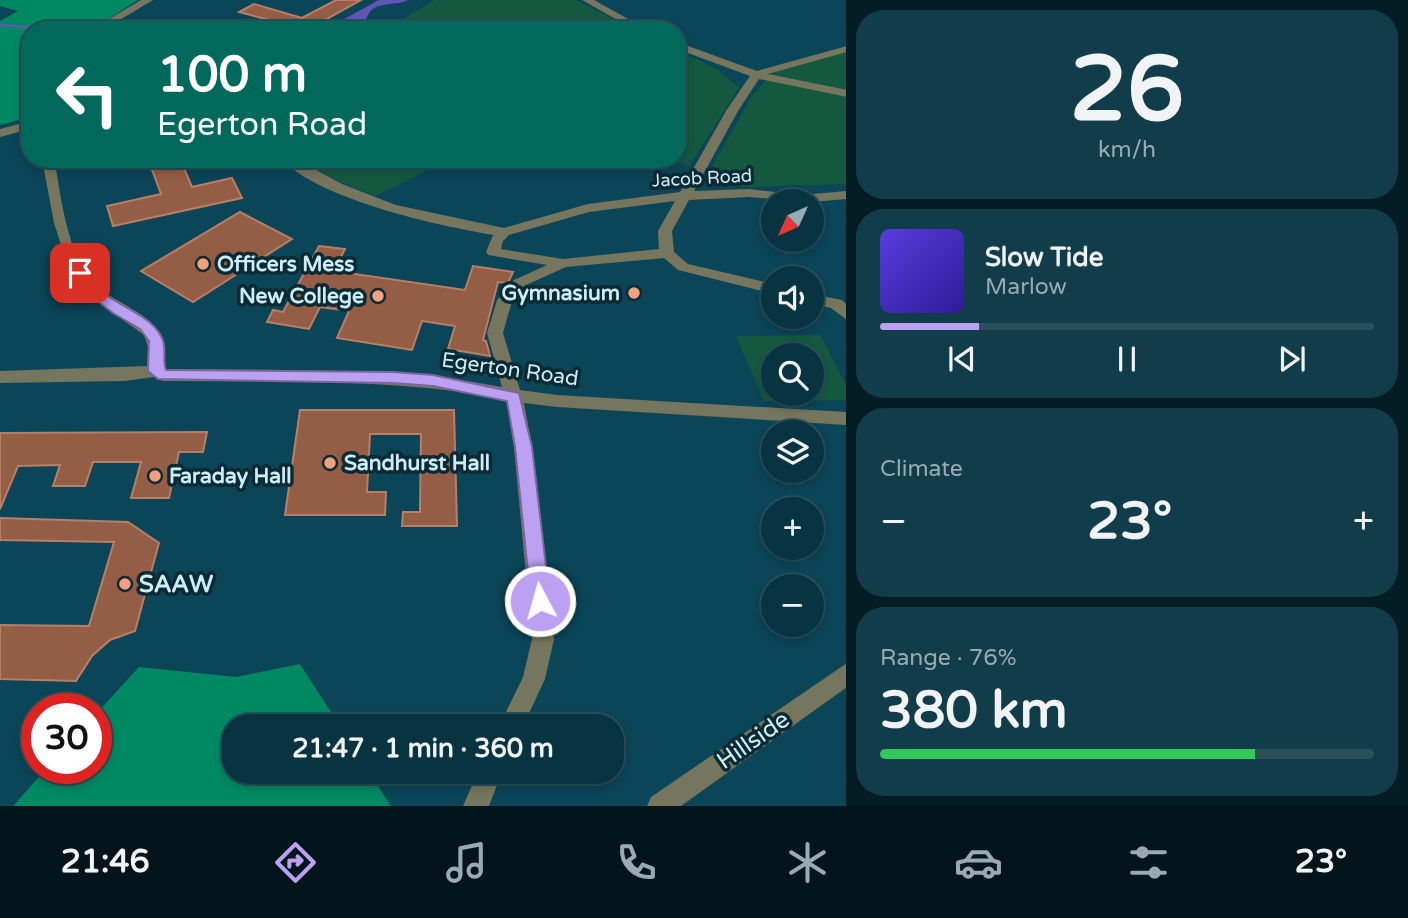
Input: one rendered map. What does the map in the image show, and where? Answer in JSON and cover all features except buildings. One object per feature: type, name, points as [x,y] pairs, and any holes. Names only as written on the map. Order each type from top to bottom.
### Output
[{"type":"street","points":[[112,21],[148,0]]},
{"type":"street","points":[[587,0],[626,21]]},
{"type":"street","points":[[686,48],[757,74],[846,94]]},
{"type":"street","points":[[761,286],[683,267],[667,253],[664,231],[732,111],[757,74],[846,49]]},
{"type":"street","points":[[0,133],[21,127]]},
{"type":"street","points":[[50,168],[71,260],[86,284],[97,294],[145,325],[156,340],[156,371]]},
{"type":"street","points":[[303,168],[334,185],[413,214],[504,232]]},
{"type":"street","name":"Jacob Road","points":[[504,232],[588,208],[683,196],[749,193],[802,199],[846,195]]},
{"type":"street","points":[[504,232],[496,240],[492,252],[564,262],[667,253]]},
{"type":"street","points":[[517,714],[534,679],[543,639],[523,447],[514,397],[495,333],[505,300],[519,283],[564,262]]},
{"type":"street","points":[[824,302],[836,304],[846,315]]},
{"type":"street","name":"Egerton Road","points":[[0,377],[125,375],[156,371],[163,375],[393,378],[433,381],[514,397],[846,419]]},
{"type":"street","name":"Hillside","points":[[660,806],[846,673]]},
{"type":"street","points":[[476,806],[485,784]]},
{"type":"green space","points":[[0,0],[138,0],[105,21],[21,21],[21,119],[0,125],[0,21],[18,11],[0,6]]},
{"type":"green space","points":[[434,0],[576,0],[617,21],[400,21]]},
{"type":"green space","points":[[846,52],[846,184],[747,187],[703,182],[752,96],[772,73]]},
{"type":"green space","points":[[686,54],[717,69],[739,88],[689,166],[686,165]]},
{"type":"green space","points":[[314,168],[432,168],[376,196]]},
{"type":"green space","points":[[820,335],[846,385],[846,400],[824,400],[824,343],[761,343],[761,394],[736,336]]},
{"type":"green space","points":[[300,664],[332,714],[222,714],[222,784],[377,784],[391,806],[13,806],[33,784],[112,784],[112,697],[139,667],[236,677]]},
{"type":"shaded area","points":[[379,0],[408,0],[377,7],[369,13],[365,21],[340,21]]},
{"type":"waterway","points":[[0,25],[21,27]]},
{"type":"place","name":"Officers Mess","points":[[203,264]]},
{"type":"place","name":"Gymnasium","points":[[634,293]]},
{"type":"place","name":"New College","points":[[378,296]]},
{"type":"place","name":"Sandhurst Hall","points":[[330,463]]},
{"type":"place","name":"Faraday Hall","points":[[155,476]]},
{"type":"place","name":"SAAW","points":[[125,584]]},
{"type":"route","points":[[80,273],[86,284],[97,294],[145,325],[156,340],[156,371],[163,375],[393,378],[433,381],[514,397],[523,447],[540,601]]}]
